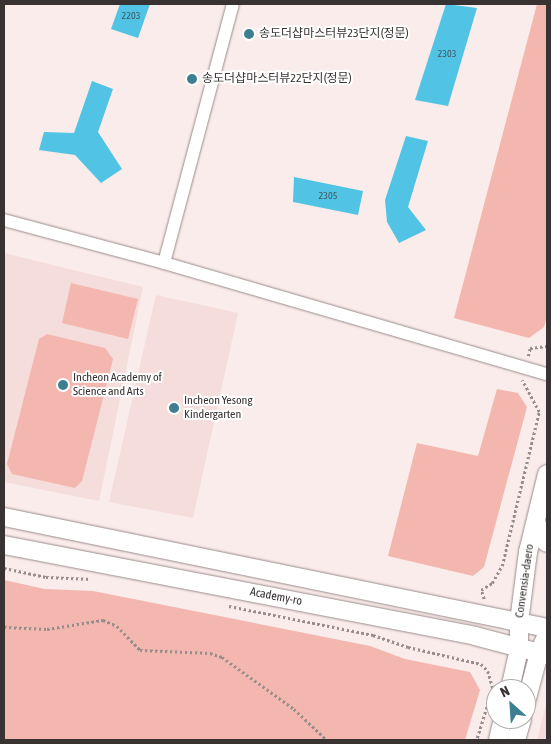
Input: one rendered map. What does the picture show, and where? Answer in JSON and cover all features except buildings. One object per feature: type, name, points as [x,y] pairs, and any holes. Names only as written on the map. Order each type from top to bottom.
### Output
[{"type":"main road","name":"Convensia-daero","points":[[512,679],[520,649],[519,622],[528,552],[547,474]]},
{"type":"main road","name":"Academy-ro","points":[[4,517],[547,628]]},
{"type":"main road","points":[[536,521],[542,539],[547,542]]},
{"type":"main road","name":"Academy-ro","points":[[4,545],[475,636],[543,654]]},
{"type":"main road","points":[[534,679],[543,654],[547,634]]},
{"type":"street","points":[[164,263],[233,4]]},
{"type":"street","points":[[4,220],[164,263],[547,374]]},
{"type":"path","points":[[530,348],[547,346]]},
{"type":"path","points":[[481,590],[492,583],[502,566],[539,412],[521,380]]},
{"type":"path","points":[[4,568],[46,577],[94,579]]},
{"type":"path","points":[[219,604],[373,635],[408,648],[481,664],[488,671],[493,688],[477,740]]},
{"type":"path","points":[[4,627],[47,630],[103,620],[117,626],[140,650],[210,653],[222,657],[294,709],[327,740]]},
{"type":"shaded area","points":[[537,4],[547,4],[547,317],[544,327],[529,338],[454,318]]},
{"type":"shaded area","name":"Incheon Academy of Science and Arts","points":[[4,253],[143,287],[99,501],[4,482]]},
{"type":"shaded area","points":[[71,283],[138,299],[128,339],[62,323]]},
{"type":"shaded area","name":"Incheon Yesong Kindergarten","points":[[156,295],[238,313],[193,518],[109,502]]},
{"type":"shaded area","points":[[47,334],[105,348],[113,359],[82,481],[75,488],[12,474],[7,464],[39,339]]},
{"type":"shaded area","points":[[497,389],[518,393],[527,407],[484,567],[473,576],[388,556],[417,443],[478,456]]},
{"type":"shaded area","points":[[4,580],[45,589],[93,591],[370,646],[405,659],[470,672],[480,690],[465,740],[4,740]]},
{"type":"shaded area","points":[[547,700],[547,740],[537,740]]},
{"type":"place","name":"송도더샵마스터뷰23단지(정문)","points":[[249,34]]},
{"type":"place","name":"송도더샵마스터뷰22단지(정문)","points":[[192,79]]},
{"type":"place","name":"Incheon Academy of Science and Arts","points":[[63,385]]},
{"type":"place","name":"Incheon Yesong Kindergarten","points":[[174,408]]}]
